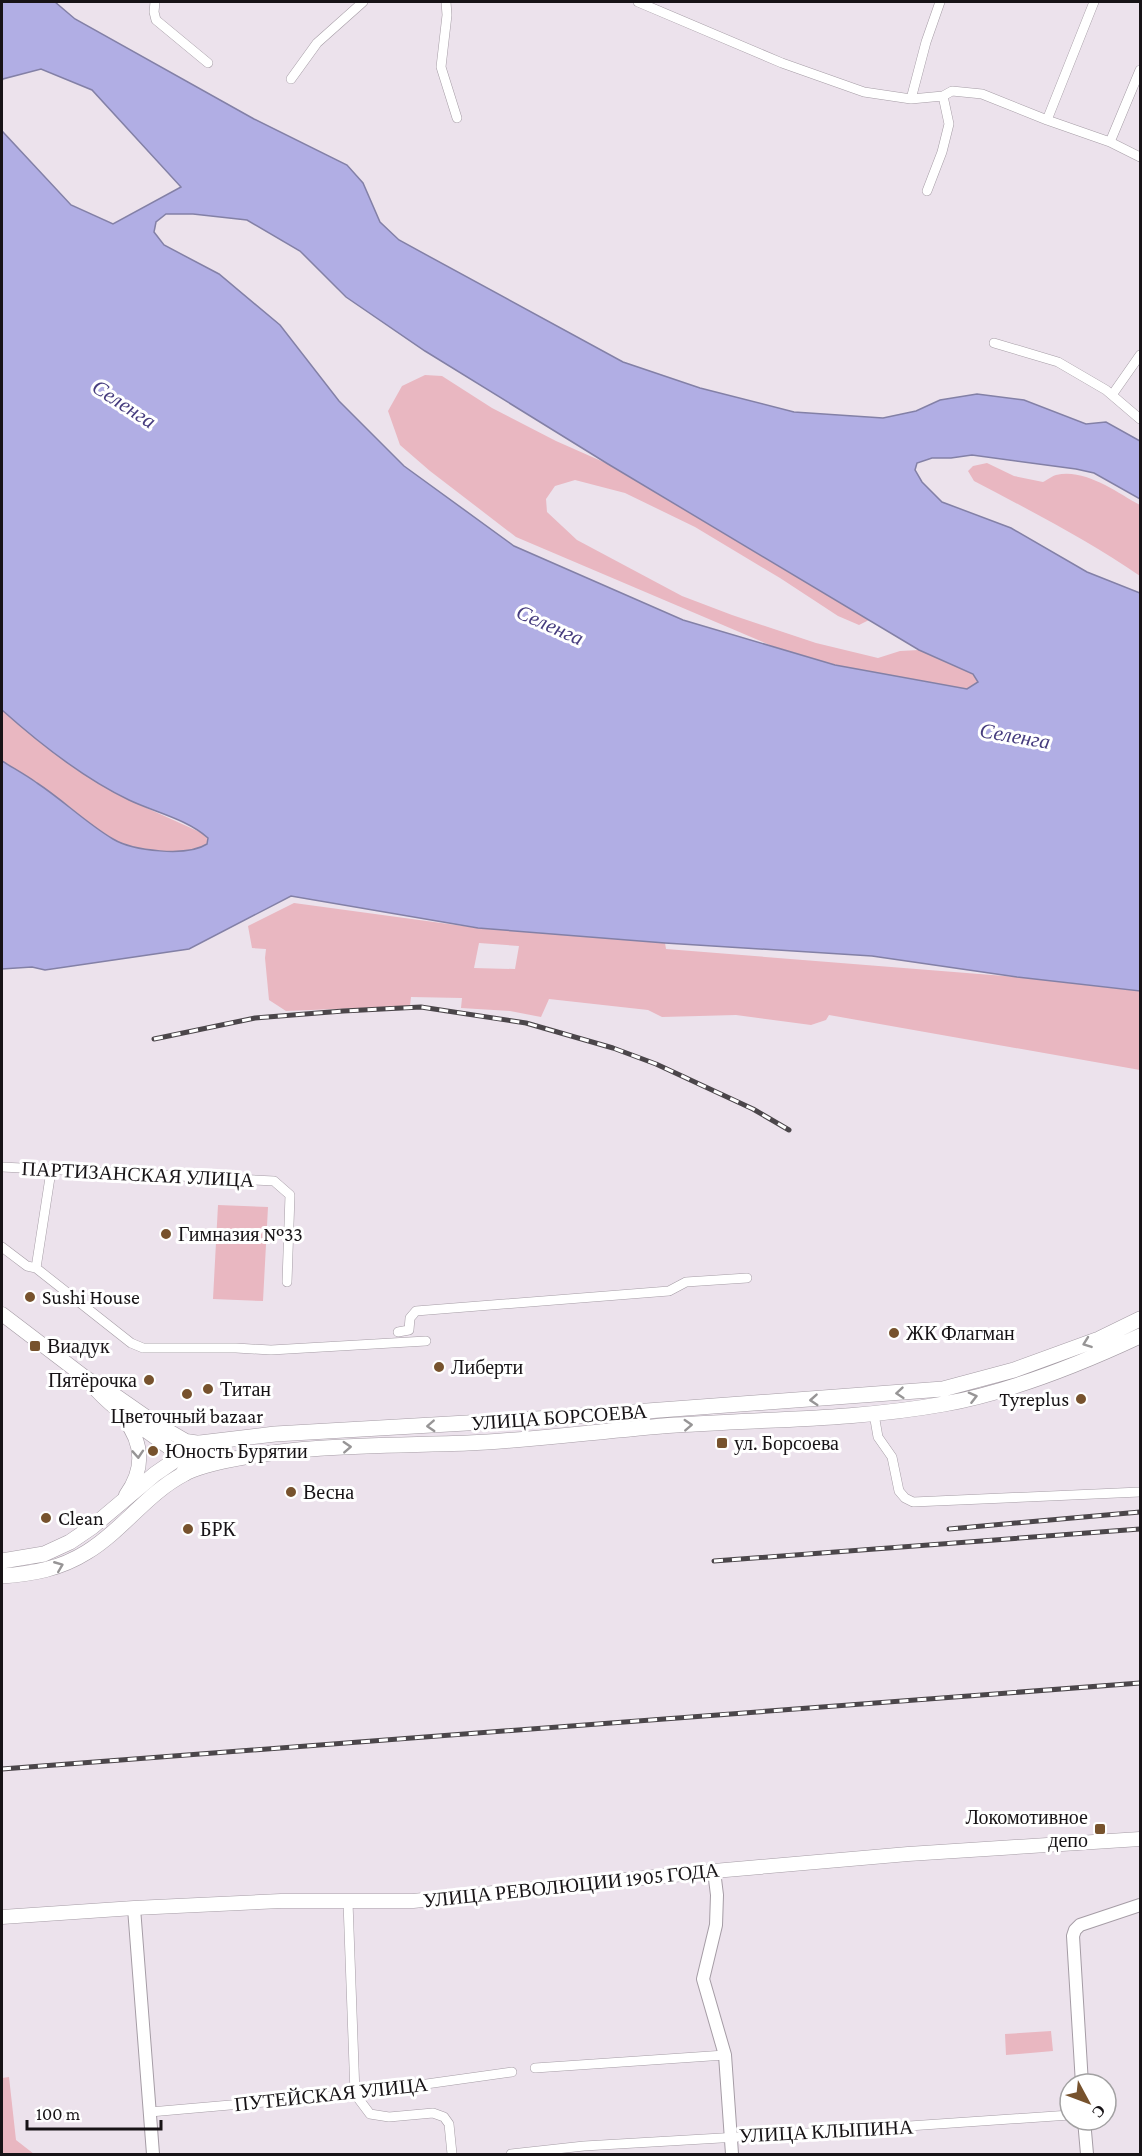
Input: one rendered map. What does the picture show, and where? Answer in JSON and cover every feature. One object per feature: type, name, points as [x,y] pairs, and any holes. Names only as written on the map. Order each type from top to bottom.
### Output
[{"type":"main road","points":[[2,1314],[86,1378],[176,1436],[186,1441],[200,1443]]},
{"type":"main road","name":"УЛИЦА БОРСОЕВА","points":[[2,1576],[40,1572],[86,1553],[182,1474],[203,1466],[306,1441],[943,1389],[1014,1370],[1099,1339],[1140,1319]]},
{"type":"main road","points":[[2,1322],[112,1406],[186,1457],[227,1460]]},
{"type":"main road","name":"УЛИЦА БОРСОЕВА","points":[[2,1561],[44,1554],[70,1542],[92,1527],[123,1499],[186,1457],[200,1443],[275,1434],[306,1441],[471,1442],[677,1425],[874,1414],[945,1404],[1018,1386],[1107,1352],[1140,1336]]},
{"type":"main road","points":[[86,1378],[128,1424],[137,1441],[139,1472],[133,1486],[123,1499]]},
{"type":"main road","points":[[873,1395],[874,1414]]},
{"type":"main road","points":[[182,1474],[186,1457]]},
{"type":"main road","name":"УЛИЦА РЕВОЛЮЦИИ 1905 ГОДА","points":[[2,1917],[281,1901],[413,1900],[714,1870],[908,1854],[1140,1839]]},
{"type":"street","points":[[155,2],[156,20],[208,63]]},
{"type":"street","points":[[291,79],[317,43],[363,2]]},
{"type":"street","points":[[446,2],[447,15],[441,67],[457,118]]},
{"type":"street","points":[[638,2],[822,78],[864,92],[911,99],[943,96],[952,91],[982,94],[1110,142],[1140,157]]},
{"type":"street","points":[[911,99],[926,42],[940,2]]},
{"type":"street","points":[[1047,120],[1094,2]]},
{"type":"street","points":[[1110,142],[1140,70]]},
{"type":"street","points":[[927,191],[942,152],[949,124],[943,96]]},
{"type":"street","points":[[994,343],[1058,362],[1112,395],[1140,419]]},
{"type":"street","points":[[1112,395],[1140,355]]},
{"type":"street","name":"ПАРТИЗАНСКАЯ УЛИЦА","points":[[2,1167],[274,1181],[290,1195],[287,1282]]},
{"type":"street","points":[[36,1268],[51,1171]]},
{"type":"street","points":[[2,1247],[27,1266],[36,1268],[131,1342],[143,1348],[154,1350],[236,1348],[271,1350],[426,1341]]},
{"type":"street","points":[[398,1332],[409,1330],[410,1318],[416,1311],[669,1292],[686,1282],[747,1278]]},
{"type":"street","points":[[874,1414],[878,1437],[892,1457],[899,1491],[912,1502],[1140,1492]]},
{"type":"street","points":[[714,1870],[717,1895],[716,1925],[703,1979],[725,2055],[732,2154]]},
{"type":"street","points":[[348,1902],[355,2094],[370,2114],[389,2117],[433,2113],[444,2117],[449,2124],[452,2154]]},
{"type":"street","points":[[1081,2072],[1073,1936],[1075,1929],[1080,1925],[1140,1905]]},
{"type":"street","points":[[135,1908],[153,2154]]},
{"type":"street","points":[[535,2068],[725,2055]]},
{"type":"street","name":"ПУТЕЙСКАЯ УЛИЦА","points":[[150,2112],[355,2094],[512,2072]]},
{"type":"street","name":"УЛИЦА КЛЫПИНА","points":[[511,2154],[584,2146],[1058,2116]]},
{"type":"street","points":[[1085,2132],[1087,2154]]},
{"type":"shaded area","points":[[425,375],[442,376],[492,408],[556,441],[608,464],[869,620],[859,625],[838,616],[695,527],[625,493],[575,480],[555,486],[546,499],[547,512],[577,540],[682,596],[732,615],[816,643],[878,658],[900,651],[919,650],[973,674],[978,682],[967,689],[835,665],[772,646],[516,537],[400,445],[388,411],[402,386]]},
{"type":"shaded area","points":[[987,463],[1014,476],[1043,482],[1056,475],[1067,474],[1089,478],[1140,505],[1140,576],[1080,538],[974,481],[968,471],[973,466]]},
{"type":"shaded area","points":[[2,710],[77,770],[129,800],[202,833],[208,838],[207,844],[187,850],[148,850],[123,844],[95,828],[58,798],[2,761]]},
{"type":"shaded area","points":[[294,903],[478,928],[665,943],[666,949],[1017,977],[1140,991],[1140,1070],[829,1015],[826,1020],[811,1025],[736,1015],[662,1017],[648,1010],[549,999],[541,1017],[510,1011],[461,1008],[462,998],[411,997],[410,1006],[286,1011],[269,1000],[266,949],[252,948],[248,926]],"holes":[[[479,943],[519,946],[515,969],[474,968]]]},
{"type":"shaded area","points":[[218,1205],[268,1207],[263,1301],[213,1299]]},
{"type":"shaded area","points":[[1051,2031],[1053,2051],[1006,2055],[1005,2034]]},
{"type":"shaded area","points":[[9,2077],[16,2140],[34,2154],[2,2154],[2,2078]]},
{"type":"water","name":"Селенга","points":[[2,2],[55,2],[75,19],[254,119],[347,165],[363,183],[380,222],[399,240],[623,362],[700,388],[794,412],[883,418],[916,411],[940,400],[977,394],[1024,400],[1086,424],[1106,422],[1140,441],[1140,499],[1094,473],[972,455],[932,458],[917,463],[915,470],[922,482],[942,502],[1011,528],[1087,572],[1140,593],[1140,991],[1017,977],[872,956],[478,928],[291,896],[189,949],[45,970],[32,967],[2,969],[2,761],[47,790],[103,833],[122,843],[146,849],[174,851],[198,848],[207,844],[208,838],[200,831],[129,800],[95,781],[47,748],[2,710],[2,131],[71,205],[113,224],[181,187],[92,90],[41,69],[2,81]],"holes":[[[166,214],[193,214],[247,220],[300,251],[346,297],[425,351],[608,464],[919,650],[973,674],[978,682],[967,689],[835,665],[683,620],[514,546],[404,466],[339,401],[280,325],[219,274],[164,245],[154,232],[156,222]]]},
{"type":"railway","points":[[154,1039],[255,1018],[421,1007],[526,1023],[613,1048],[656,1064],[753,1109],[789,1130]]},
{"type":"railway","points":[[949,1529],[1140,1512]]},
{"type":"railway","points":[[714,1561],[1140,1529]]},
{"type":"railway","points":[[2,1769],[1140,1683]]},
{"type":"place","name":"Гимназия №33","points":[[166,1234]]},
{"type":"place","name":"Sushi House","points":[[30,1297]]},
{"type":"place","name":"ЖК Флагман","points":[[894,1333]]},
{"type":"place","name":"Виадук","points":[[35,1346]]},
{"type":"place","name":"Либерти","points":[[439,1367]]},
{"type":"place","name":"Пятёрочка","points":[[149,1380]]},
{"type":"place","name":"Титан","points":[[208,1389]]},
{"type":"place","name":"Цветочный bazaar","points":[[187,1394]]},
{"type":"place","name":"Tyreplus","points":[[1081,1399]]},
{"type":"place","name":"ул. Борсоева","points":[[722,1443]]},
{"type":"place","name":"Юность Бурятии","points":[[153,1451]]},
{"type":"place","name":"Весна","points":[[291,1492]]},
{"type":"place","name":"Clean","points":[[46,1518]]},
{"type":"place","name":"БРК","points":[[188,1529]]},
{"type":"place","name":"Локомотивное депо","points":[[1100,1829]]}]
